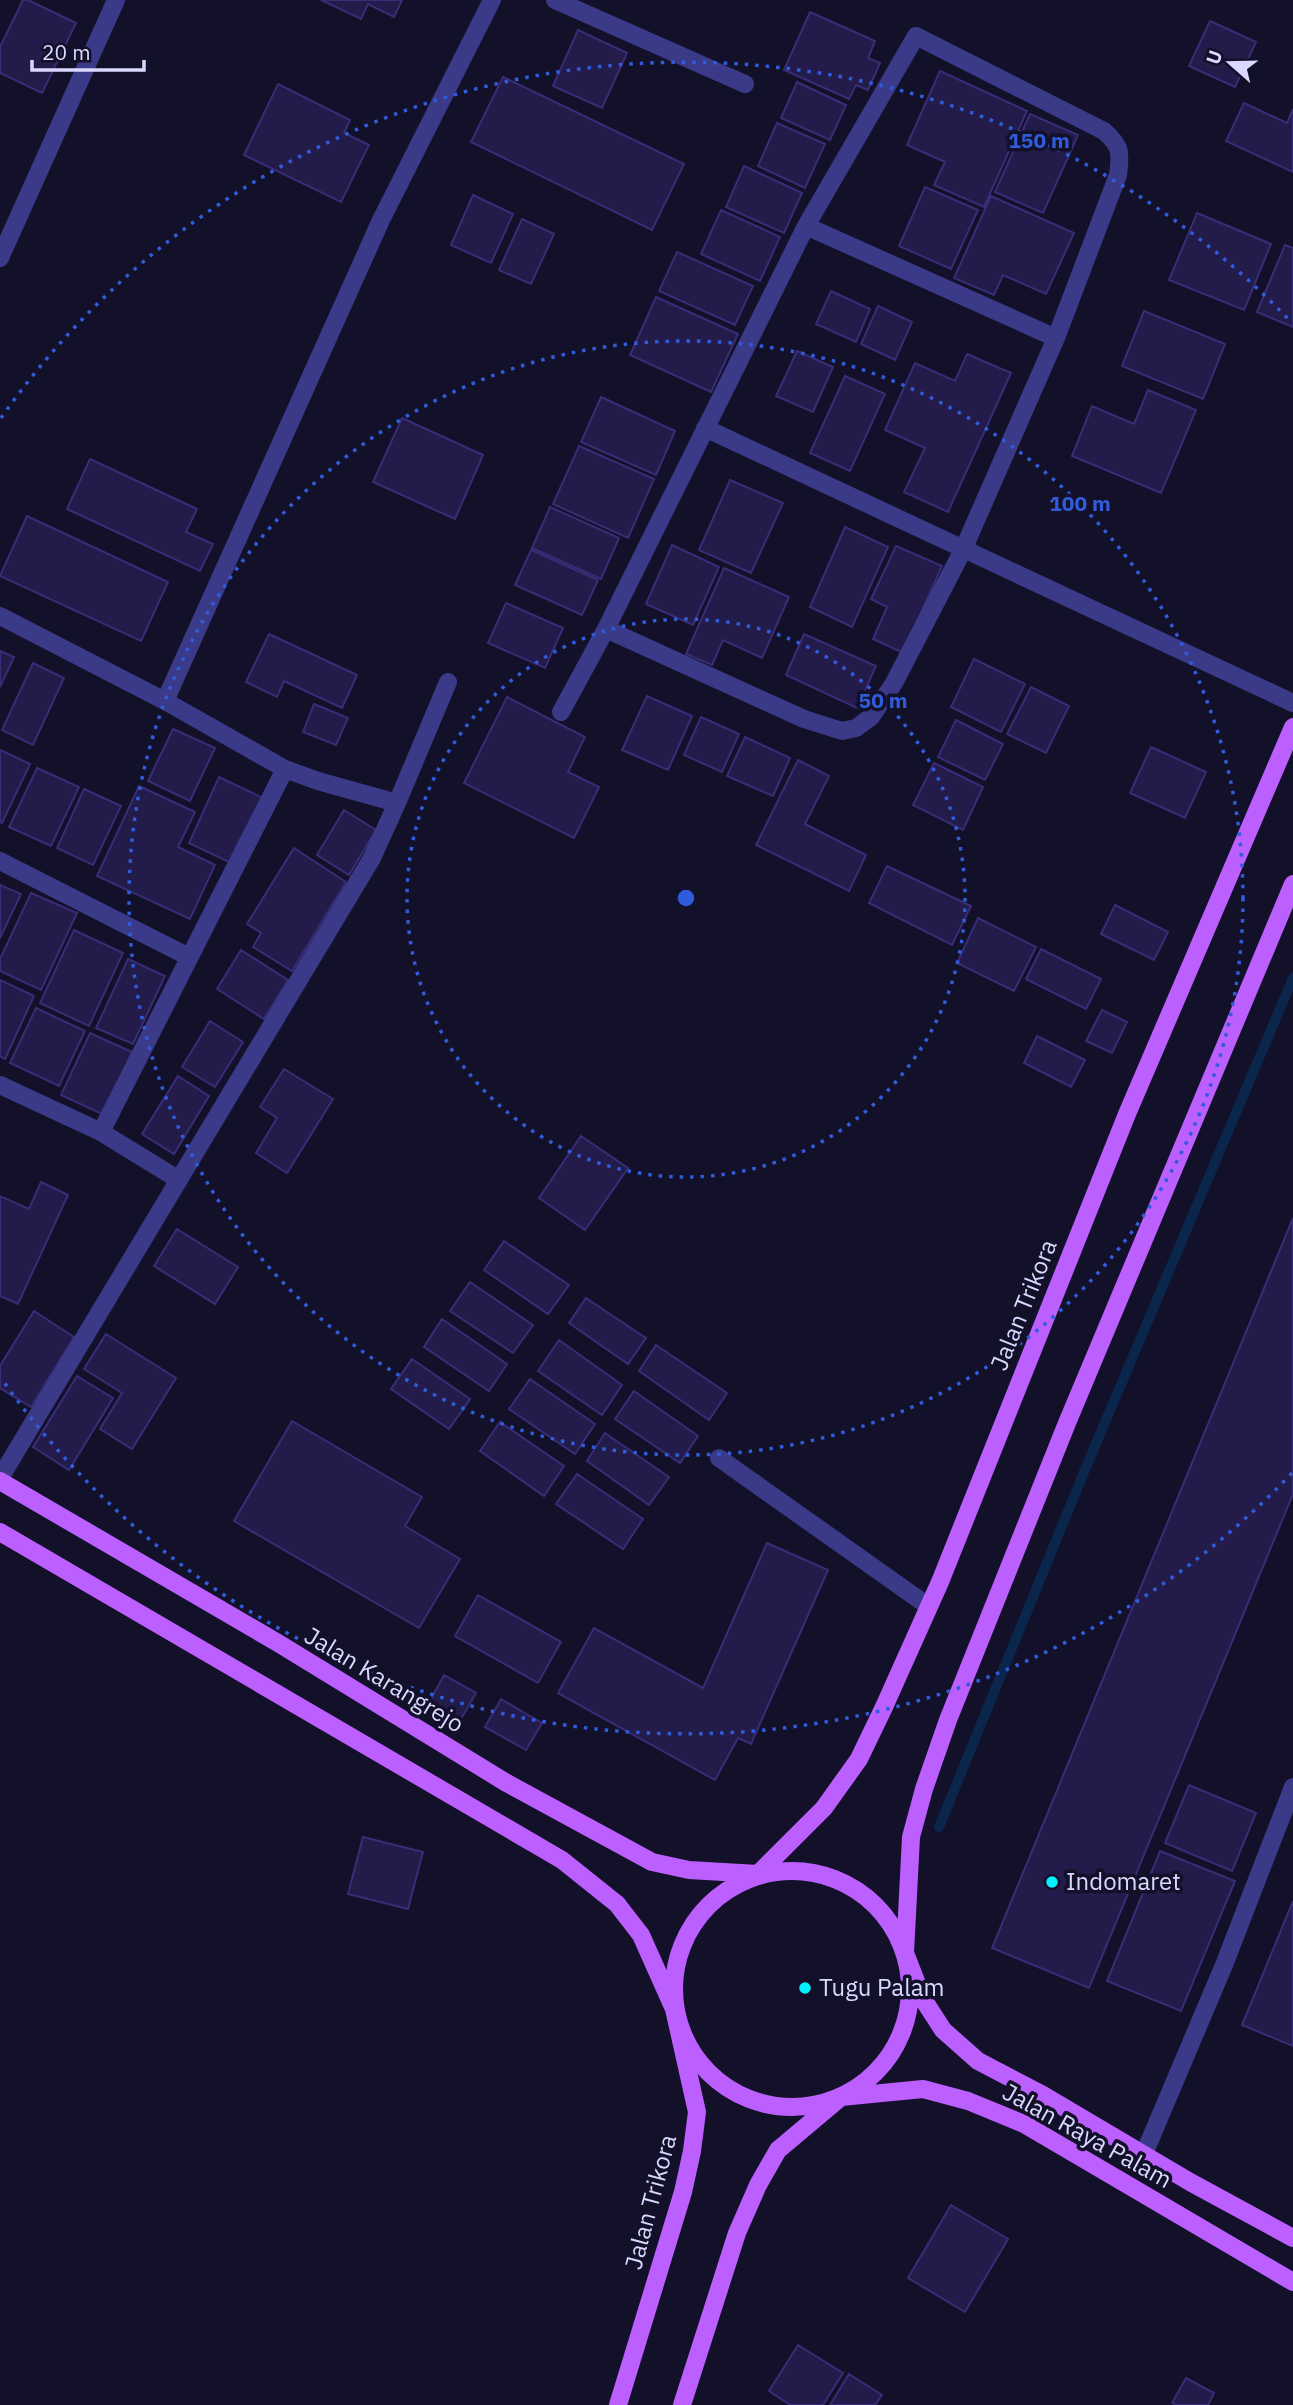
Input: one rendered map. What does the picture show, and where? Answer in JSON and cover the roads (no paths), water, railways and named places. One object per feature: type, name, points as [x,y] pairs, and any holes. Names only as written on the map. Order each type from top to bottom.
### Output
[{"type":"main road","name":"Jalan Trikora","points":[[758,1874],[824,1808],[859,1759],[940,1582],[1128,1114],[1293,727]]},
{"type":"main road","points":[[682,2405],[737,2233],[758,2185],[778,2150],[841,2097],[870,2078],[892,2052],[906,2020],[911,1986],[905,1953],[911,1837],[923,1789],[1072,1411],[1293,884]]},
{"type":"main road","name":"Jalan Karangrejo","points":[[0,1480],[278,1643],[505,1782],[652,1862],[689,1870],[758,1874]]},
{"type":"main road","points":[[0,1532],[562,1860],[617,1904],[641,1935],[674,2009],[686,2044],[707,2073],[736,2094],[770,2106],[806,2107],[841,2097]]},
{"type":"main road","points":[[674,2009],[674,1975],[683,1941],[701,1912],[727,1888],[758,1874],[795,1869],[807,1871],[831,1876],[864,1893],[889,1919],[905,1953]]},
{"type":"main road","name":"Jalan Raya Palam","points":[[905,1953],[923,2000],[943,2030],[978,2061],[1043,2095],[1190,2182],[1293,2238]]},
{"type":"main road","name":"Jalan Trikora","points":[[618,2405],[692,2151],[697,2112],[674,2009]]},
{"type":"main road","name":"Jalan Raya Palam","points":[[841,2097],[923,2089],[979,2105],[1024,2124],[1293,2282]]},
{"type":"street","points":[[0,258],[116,0]]},
{"type":"street","points":[[165,701],[381,220],[492,0]]},
{"type":"street","points":[[555,0],[745,84]]},
{"type":"street","points":[[561,712],[606,629],[806,226],[916,36],[1104,131],[1116,142],[1120,153],[1118,174],[1056,338],[964,550],[894,683],[871,717],[856,728],[842,731],[804,719],[606,629]]},
{"type":"street","points":[[806,226],[1056,338]]},
{"type":"street","points":[[705,428],[1293,703]]},
{"type":"street","points":[[0,616],[165,701],[285,769],[317,781],[397,803]]},
{"type":"street","points":[[0,1480],[128,1261],[372,859],[448,682]]},
{"type":"street","points":[[101,1132],[285,769]]},
{"type":"street","points":[[0,861],[189,957]]},
{"type":"street","points":[[0,1085],[101,1132],[179,1181]]},
{"type":"street","points":[[719,1458],[928,1606]]},
{"type":"street","points":[[1144,2154],[1224,1965],[1293,1787]]},
{"type":"waterway","points":[[939,1827],[1084,1472],[1293,978]]},
{"type":"place","name":"Indomaret","points":[[1052,1882]]},
{"type":"place","name":"Tugu Palam","points":[[805,1988]]}]
